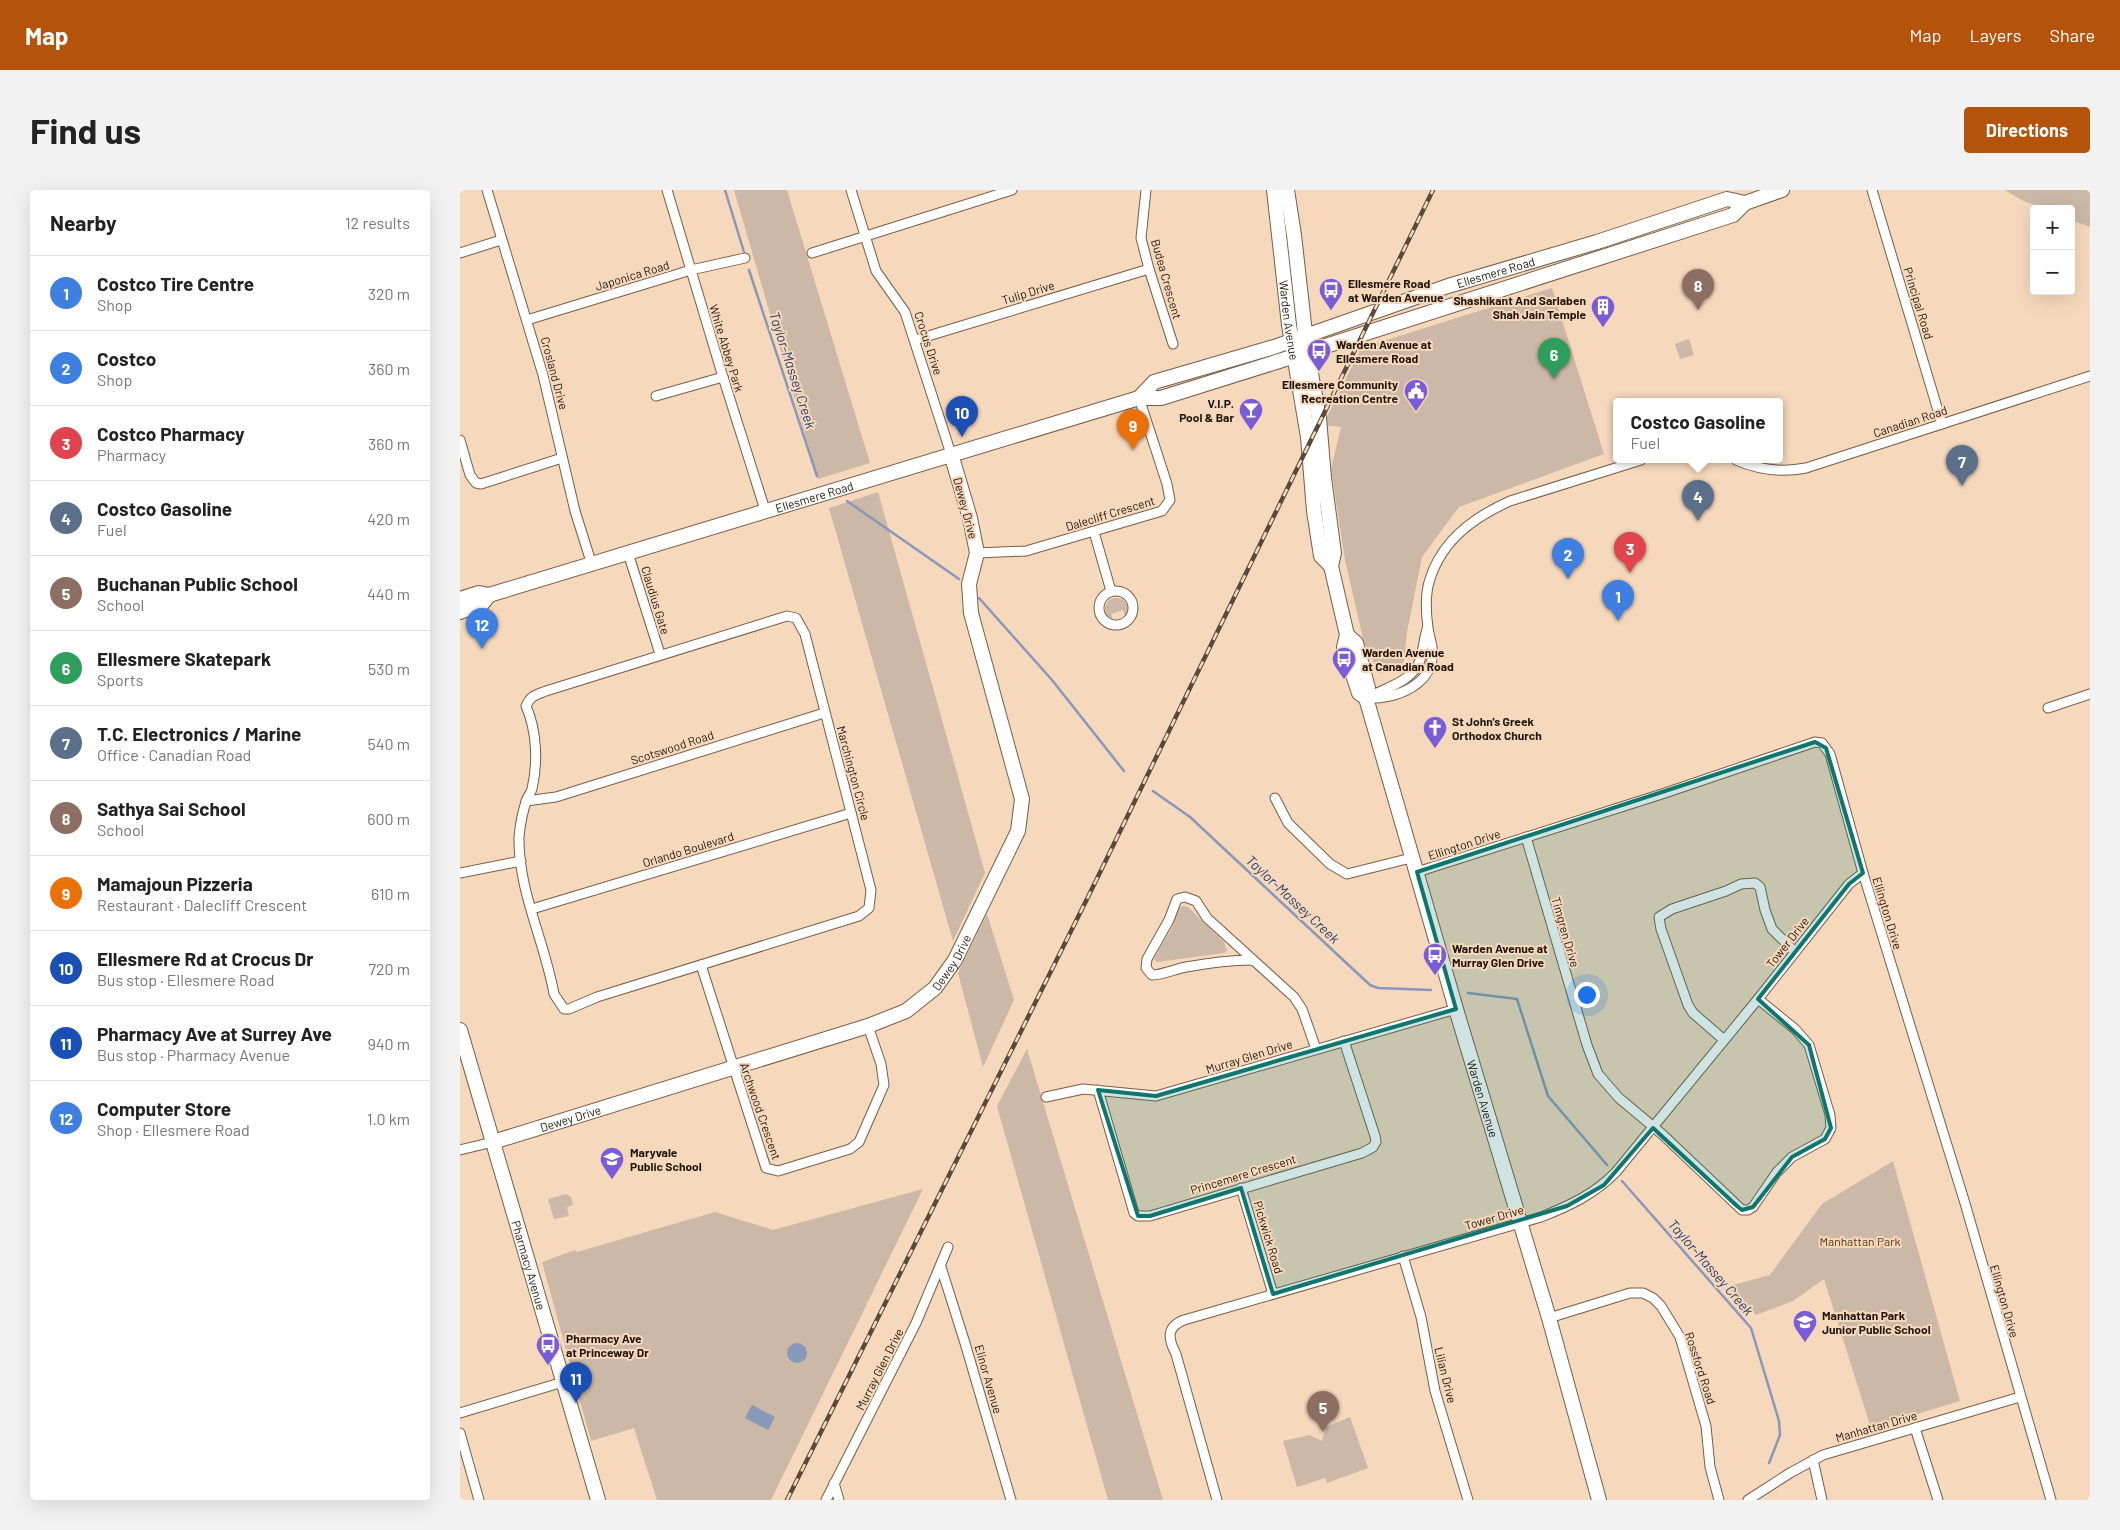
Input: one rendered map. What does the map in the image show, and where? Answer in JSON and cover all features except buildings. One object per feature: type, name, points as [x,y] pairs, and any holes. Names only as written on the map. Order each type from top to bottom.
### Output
[{"type":"main road","name":"Warden Avenue","points":[[1274,190],[1300,353],[1319,418],[1324,478],[1334,553],[1330,566],[1348,635],[1344,648],[1359,693],[1366,698],[1411,858],[1417,872],[1519,1222],[1549,1318],[1599,1500]]},
{"type":"main road","name":"Warden Avenue","points":[[1287,190],[1294,235],[1298,338]]},
{"type":"main road","name":"Ellesmere Road","points":[[460,599],[479,593],[489,595],[592,565],[951,454],[1140,398],[1161,398],[1733,214],[1745,203],[1782,190]]},
{"type":"main road","name":"Ellesmere Road","points":[[1140,398],[1154,382],[1298,338],[1448,286],[1597,242],[1664,218],[1727,199],[1745,203]]},
{"type":"main road","points":[[1597,242],[1601,256]]},
{"type":"main road","name":"Dewey Drive","points":[[493,1142],[868,1026],[906,1011],[935,988],[955,960],[1018,831],[1022,799],[971,613],[968,584],[977,552],[970,518],[951,454]]},
{"type":"main road","name":"Ellesmere Road","points":[[460,612],[482,604],[489,595]]},
{"type":"main road","name":"Pharmacy Avenue","points":[[460,1030],[598,1500]]},
{"type":"street","name":"Crosland Drive","points":[[487,190],[549,395],[575,511],[592,565]]},
{"type":"street","name":"White Abbey Park","points":[[667,190],[766,512]]},
{"type":"street","name":"Crocus Drive","points":[[851,190],[876,271],[903,307],[951,454]]},
{"type":"street","points":[[812,252],[1012,190]]},
{"type":"street","name":"Budea Crescent","points":[[1146,190],[1141,238],[1173,344]]},
{"type":"street","name":"Principal Road","points":[[1872,190],[1942,424]]},
{"type":"street","points":[[460,252],[501,240]]},
{"type":"street","name":"Japonica Road","points":[[527,320],[691,270],[745,258]]},
{"type":"street","name":"Tulip Drive","points":[[915,340],[1149,269]]},
{"type":"street","name":"Canadian Road","points":[[1745,463],[1767,470],[1798,470],[2090,376]]},
{"type":"street","points":[[656,396],[723,377]]},
{"type":"street","name":"Dalecliff Crescent","points":[[977,552],[1026,551],[1162,511],[1170,500],[1167,484],[1140,398]]},
{"type":"street","points":[[460,440],[470,475],[476,483],[480,484],[562,458]]},
{"type":"street","points":[[1366,698],[1381,699],[1402,693],[1423,678],[1431,662],[1433,648],[1428,627],[1427,589],[1430,578],[1440,556],[1464,528],[1493,508],[1510,501],[1630,463]]},
{"type":"street","points":[[1094,532],[1111,591]]},
{"type":"street","name":"Claudius Gate","points":[[628,554],[660,654]]},
{"type":"street","name":"Marchington Circle","points":[[787,616],[796,618],[805,634],[824,713],[871,890],[869,908],[860,916],[596,997],[569,1009],[564,1009],[554,994],[520,861],[519,835],[535,768],[535,740],[526,706],[531,697],[660,654],[787,616]]},
{"type":"street","points":[[2048,708],[2090,694]]},
{"type":"street","name":"Scotswood Road","points":[[526,801],[556,797],[824,713]]},
{"type":"street","name":"Ellington Drive","points":[[1417,872],[1674,790],[1815,742],[1822,743],[1830,754],[1863,873],[1964,1200],[2051,1500]]},
{"type":"street","points":[[1275,798],[1288,823],[1330,864],[1347,874],[1411,858]]},
{"type":"street","name":"Orlando Boulevard","points":[[532,909],[851,813]]},
{"type":"street","name":"Timgren Drive","points":[[1526,837],[1592,1063],[1602,1079],[1619,1098],[1723,1190],[1742,1210],[1748,1210],[1753,1207],[1778,1172],[1792,1157],[1825,1139],[1831,1128],[1830,1115],[1811,1050],[1795,1029],[1758,999]]},
{"type":"street","points":[[460,873],[520,861]]},
{"type":"street","name":"Tower Drive","points":[[1217,1500],[1176,1354],[1170,1340],[1170,1332],[1175,1325],[1184,1320],[1519,1222],[1567,1206],[1601,1187],[1758,999],[1849,884],[1863,873]]},
{"type":"street","points":[[1723,1039],[1693,1014],[1688,1005],[1661,928],[1659,917],[1672,909],[1726,892],[1741,884],[1755,884],[1760,887],[1765,910],[1772,929],[1795,952]]},
{"type":"street","points":[[1252,960],[1225,961],[1186,967],[1158,975],[1152,975],[1146,968],[1147,959],[1169,920],[1174,904],[1182,897],[1196,901],[1207,918],[1294,997],[1302,1009],[1316,1049]]},
{"type":"street","name":"Archwood Crescent","points":[[701,965],[732,1067],[766,1168],[778,1171],[850,1149],[859,1142],[884,1085],[881,1064],[868,1026]]},
{"type":"street","name":"Murray Glen Drive","points":[[1046,1097],[1066,1091],[1098,1090],[1137,1096],[1156,1096],[1456,1009]]},
{"type":"street","name":"Princemere Crescent","points":[[1098,1090],[1134,1213],[1138,1216],[1150,1216],[1362,1153],[1373,1147],[1376,1142],[1375,1136],[1344,1041]]},
{"type":"street","name":"Dewey Drive","points":[[460,1150],[493,1142]]},
{"type":"street","name":"Pickwick Road","points":[[1241,1188],[1273,1294]]},
{"type":"street","name":"Murray Glen Drive","points":[[826,1500],[916,1324],[948,1247]]},
{"type":"street","name":"Lilian Drive","points":[[1403,1256],[1421,1317],[1435,1391],[1468,1500]]},
{"type":"street","name":"Elinor Avenue","points":[[940,1267],[965,1343],[1011,1500]]},
{"type":"street","name":"Rossford Road","points":[[1549,1318],[1630,1293],[1643,1293],[1654,1298],[1662,1306],[1680,1336],[1690,1369],[1706,1426],[1710,1467],[1719,1500]]},
{"type":"street","points":[[460,1413],[563,1382]]},
{"type":"street","name":"Manhattan Drive","points":[[1748,1500],[1813,1460],[1844,1448],[2020,1397]]},
{"type":"street","points":[[1915,1428],[1938,1500]]},
{"type":"street","points":[[460,1434],[479,1500]]},
{"type":"street","points":[[1813,1460],[1822,1500]]},
{"type":"street","points":[[834,1484],[839,1500]]},
{"type":"highlighted area","points":[[1815,742],[1826,748],[1863,873],[1849,884],[1758,999],[1809,1045],[1831,1128],[1825,1139],[1792,1157],[1753,1207],[1742,1210],[1653,1128],[1604,1185],[1567,1206],[1273,1294],[1241,1188],[1150,1216],[1138,1216],[1098,1090],[1156,1096],[1456,1009],[1417,872]]},
{"type":"green space","points":[[734,190],[787,190],[870,463],[818,479]]},
{"type":"green space","points":[[2005,190],[2090,190],[2090,227],[2075,221],[2075,205],[2034,205]]},
{"type":"green space","points":[[1552,288],[1604,454],[1459,507],[1422,557],[1407,632],[1404,662],[1380,674],[1364,643],[1345,560],[1331,469],[1341,427],[1323,425],[1361,348]]},
{"type":"green space","points":[[1689,339],[1694,355],[1680,359],[1675,344]]},
{"type":"green space","points":[[878,492],[985,873],[953,941],[829,508]]},
{"type":"green space","points":[[1115,598],[1125,601],[1128,609],[1125,616],[1123,610],[1111,614],[1113,620],[1106,615],[1105,607],[1109,600]]},
{"type":"green space","points":[[1183,906],[1188,907],[1224,942],[1227,951],[1224,953],[1157,962],[1154,959],[1173,926],[1178,909]]},
{"type":"green space","points":[[987,914],[1014,1000],[983,1067],[958,973]]},
{"type":"green space","points":[[1027,1049],[1163,1500],[1108,1500],[997,1106]]},
{"type":"green space","name":"Manhattan Park","points":[[1893,1161],[1960,1401],[1871,1428],[1824,1279],[1793,1301],[1756,1315],[1726,1287],[1770,1275],[1822,1204]]},
{"type":"green space","points":[[923,1189],[771,1500],[657,1500],[634,1428],[591,1441],[542,1262],[575,1250],[577,1252],[715,1212],[773,1230]]},
{"type":"green space","points":[[566,1194],[571,1197],[573,1205],[567,1207],[569,1216],[554,1219],[548,1199]]},
{"type":"green space","points":[[1350,1417],[1368,1468],[1327,1483],[1325,1478],[1297,1487],[1283,1441],[1310,1435],[1322,1441],[1326,1427]]},
{"type":"water","points":[[797,1343],[804,1346],[807,1353],[804,1360],[797,1363],[790,1360],[787,1353],[790,1346]]},
{"type":"water","points":[[752,1405],[775,1417],[768,1430],[745,1418]]},
{"type":"waterway","name":"Taylor-Massey Creek","points":[[725,190],[744,252]]},
{"type":"waterway","name":"Taylor-Massey Creek","points":[[749,270],[817,476]]},
{"type":"waterway","name":"Taylor-Massey Creek","points":[[847,501],[959,579]]},
{"type":"waterway","name":"Taylor-Massey Creek","points":[[979,598],[1052,680],[1124,771]]},
{"type":"waterway","name":"Taylor-Massey Creek","points":[[1153,791],[1190,817],[1370,985],[1378,988],[1431,990]]},
{"type":"waterway","name":"Taylor-Massey Creek","points":[[1468,993],[1517,999],[1548,1096],[1607,1165]]},
{"type":"waterway","name":"Taylor-Massey Creek","points":[[1622,1181],[1751,1328],[1779,1421],[1780,1435],[1769,1463]]},
{"type":"railway","points":[[787,1500],[1088,897],[1433,190]]},
{"type":"place","name":"Sathya Sai School","points":[[1698,310]]},
{"type":"place","name":"Ellesmere Road at Warden Avenue","points":[[1331,311]]},
{"type":"place","name":"Shashikant And Sarlaben Shah Jain Temple","points":[[1603,328]]},
{"type":"place","name":"Warden Avenue at Ellesmere Road","points":[[1319,372]]},
{"type":"place","name":"Ellesmere Skatepark","points":[[1554,379]]},
{"type":"place","name":"Ellesmere Community Recreation Centre","points":[[1416,412]]},
{"type":"place","name":"V.I.P. Pool & Bar","points":[[1251,431]]},
{"type":"place","name":"Ellesmere Rd at Crocus Dr","points":[[962,437]]},
{"type":"place","name":"Mamajoun Pizzeria","points":[[1133,450]]},
{"type":"place","name":"T.C. Electronics / Marine","points":[[1962,486]]},
{"type":"place","name":"Costco Gasoline","points":[[1698,521]]},
{"type":"place","name":"Costco Pharmacy","points":[[1630,573]]},
{"type":"place","name":"Costco","points":[[1568,579]]},
{"type":"place","name":"Costco Tire Centre","points":[[1618,621]]},
{"type":"place","name":"Computer Store","points":[[482,649]]},
{"type":"place","name":"Warden Avenue at Canadian Road","points":[[1344,680]]},
{"type":"place","name":"St John's Greek Orthodox Church","points":[[1435,749]]},
{"type":"place","name":"Warden Avenue at Murray Glen Drive","points":[[1435,976]]},
{"type":"place","name":"Maryvale Public School","points":[[612,1180]]},
{"type":"place","name":"Manhattan Park Junior Public School","points":[[1805,1343]]},
{"type":"place","name":"Pharmacy Ave at Princeway Dr","points":[[548,1366]]},
{"type":"place","name":"Pharmacy Ave at Surrey Ave","points":[[576,1403]]},
{"type":"place","name":"Buchanan Public School","points":[[1323,1432]]}]
